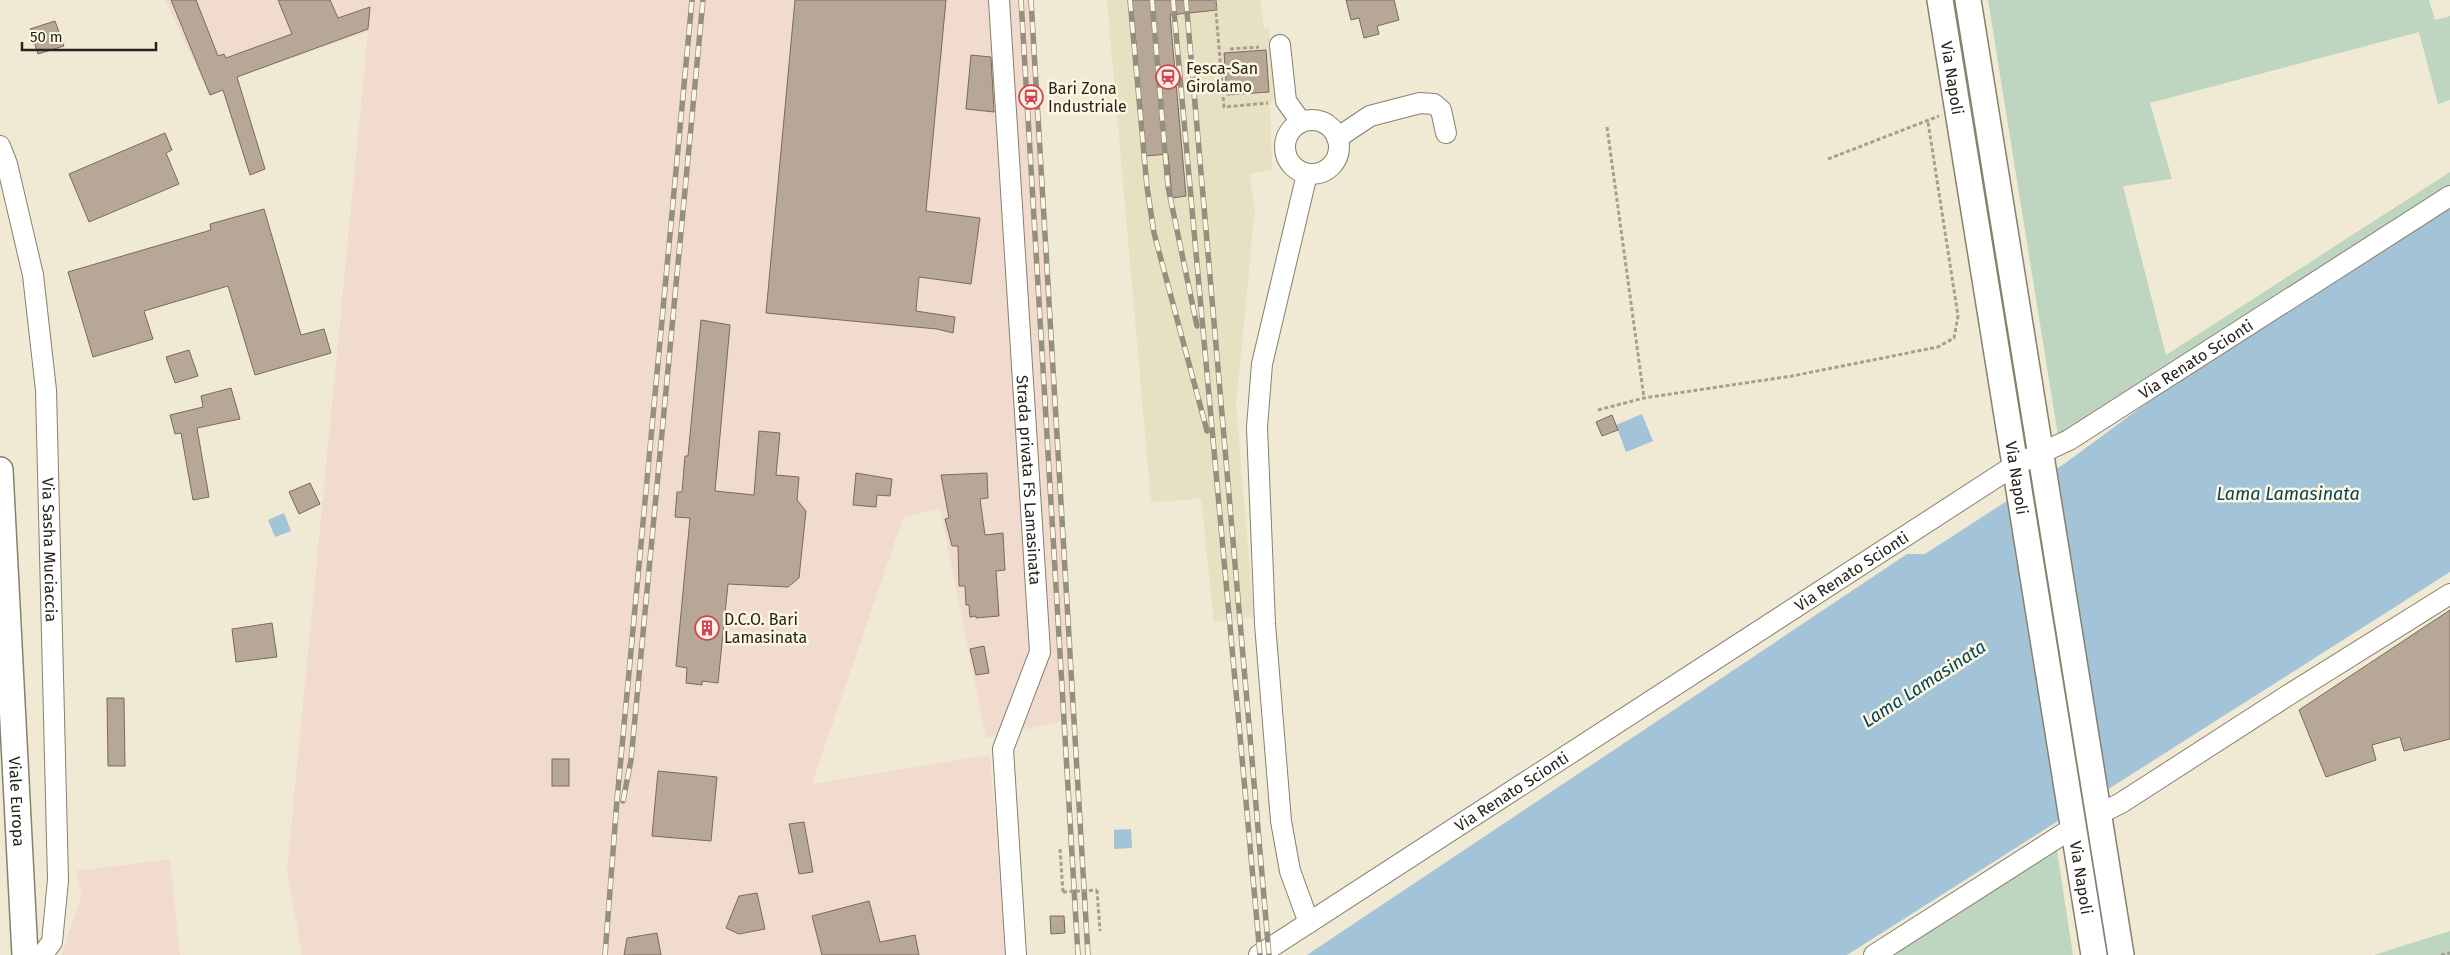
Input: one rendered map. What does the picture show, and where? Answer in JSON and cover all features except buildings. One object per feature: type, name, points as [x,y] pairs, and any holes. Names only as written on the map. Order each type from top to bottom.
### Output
[{"type":"main road","name":"Via Napoli","points":[[1940,0],[2094,955]]},
{"type":"main road","name":"Via Napoli","points":[[1968,0],[2121,955]]},
{"type":"main road","name":"Viale Europa","points":[[0,470],[25,955]]},
{"type":"street","name":"Strada privata FS Lamasinata","points":[[999,0],[1040,652],[1003,749],[1016,955]]},
{"type":"street","points":[[1280,45],[1286,101],[1301,122]]},
{"type":"street","points":[[1337,138],[1370,116],[1420,103],[1434,104],[1441,110],[1446,133]]},
{"type":"street","points":[[1318,121],[1326,124],[1337,138],[1339,147],[1333,165],[1326,171],[1307,174],[1291,165],[1285,149],[1289,133],[1301,122],[1318,121]]},
{"type":"street","name":"Via Sasha Muciaccia","points":[[0,146],[7,164],[33,275],[46,390],[58,880],[52,942],[42,955]]},
{"type":"street","points":[[1307,174],[1262,364],[1257,427],[1265,624],[1281,821],[1290,871],[1309,923]]},
{"type":"street","name":"Via Renato Scionti","points":[[1259,955],[2016,473],[2041,459],[2450,196]]},
{"type":"street","points":[[2099,814],[2120,803],[2450,594]]},
{"type":"street","points":[[1874,955],[2074,827]]},
{"type":"path","points":[[1215,0],[1224,108],[1263,103]]},
{"type":"path","points":[[1230,49],[1259,46]]},
{"type":"path","points":[[1828,159],[1928,122],[1956,108]]},
{"type":"path","points":[[1598,410],[1644,398],[1792,376],[1938,347],[1954,338],[1958,316],[1928,122]]},
{"type":"path","points":[[1606,127],[1644,398]]},
{"type":"path","points":[[1060,849],[1063,892],[1097,890],[1100,931]]},
{"type":"path","points":[[2441,955],[2450,953]]},
{"type":"shaded area","points":[[165,0],[1033,0],[1076,718],[986,738],[940,508],[903,518],[812,784],[990,755],[1006,955],[302,955],[287,870],[368,32],[206,87]]},
{"type":"shaded area","points":[[1107,0],[1260,0],[1264,28],[1269,27],[1274,98],[1270,104],[1272,170],[1249,174],[1255,208],[1236,406],[1254,617],[1214,622],[1201,499],[1151,502]]},
{"type":"shaded area","points":[[170,859],[180,955],[61,955],[82,894],[76,871]]},
{"type":"green space","points":[[1988,0],[2429,0],[2435,20],[2450,16],[2450,100],[2438,104],[2419,32],[2150,103],[2172,179],[2123,186],[2166,355],[2450,172],[2450,190],[2058,436]]},
{"type":"green space","points":[[2056,844],[2073,955],[1885,955]]},
{"type":"green space","points":[[2450,931],[2450,955],[2374,955]]},
{"type":"water","name":"Lama Lamasinata","points":[[2450,208],[2450,572],[1847,955],[1307,955],[1907,554],[1925,554],[2064,464],[2155,397]]},
{"type":"water","points":[[1642,414],[1653,441],[1626,452],[1616,425]]},
{"type":"water","points":[[284,513],[291,531],[275,537],[268,520]]},
{"type":"water","points":[[1131,829],[1132,848],[1114,849],[1114,830]]},
{"type":"railway","points":[[605,955],[617,800],[692,0]]},
{"type":"railway","points":[[623,801],[631,760],[703,0]]},
{"type":"railway","points":[[1021,0],[1078,955]]},
{"type":"railway","points":[[1031,0],[1088,955]]},
{"type":"railway","points":[[1130,0],[1147,187],[1154,233],[1207,431]]},
{"type":"railway","points":[[1152,0],[1168,187],[1197,326]]},
{"type":"railway","points":[[1173,0],[1260,955]]},
{"type":"railway","points":[[1186,0],[1269,955]]},
{"type":"place","name":"Fesca-San Girolamo","points":[[1168,77]]},
{"type":"place","name":"Bari Zona Industriale","points":[[1031,97]]},
{"type":"place","name":"D.C.O. Bari Lamasinata","points":[[707,628]]}]
